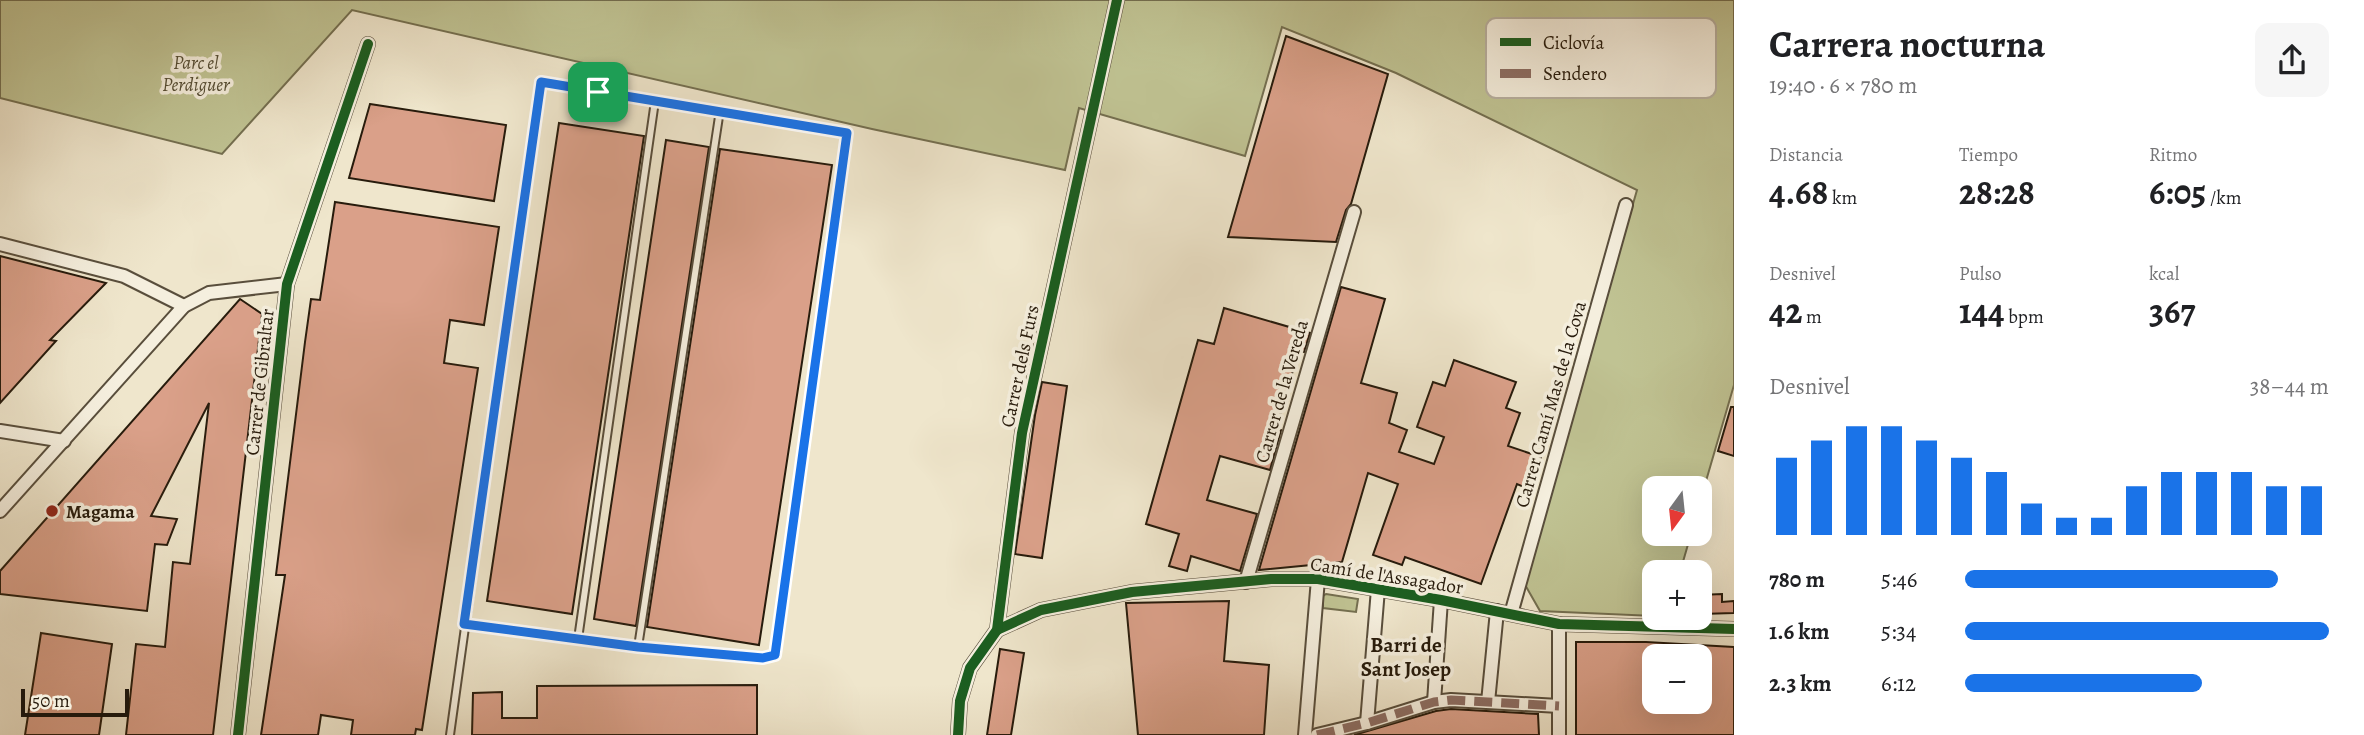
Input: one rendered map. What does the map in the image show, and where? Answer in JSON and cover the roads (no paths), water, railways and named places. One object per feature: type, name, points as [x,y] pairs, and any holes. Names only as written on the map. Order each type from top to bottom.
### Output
[{"type":"street","name":"Carrer dels Furs","points":[[958,735],[960,701],[970,668],[997,630],[1022,432],[1117,0]]},
{"type":"street","name":"Carrer de Gibraltar","points":[[238,735],[287,284],[368,44]]},
{"type":"street","name":"Carrer Camí Mas de la Cova","points":[[1511,614],[1626,205]]},
{"type":"street","name":"Carrer de la Vereda","points":[[1246,582],[1354,212]]},
{"type":"street","points":[[0,244],[124,276],[184,306]]},
{"type":"street","points":[[0,511],[184,306],[209,293],[287,284]]},
{"type":"street","points":[[0,431],[64,441]]},
{"type":"street","name":"Camí de l'Assagador","points":[[997,630],[1041,610],[1119,595],[1246,582],[1318,579],[1559,624],[1734,629]]},
{"type":"street","points":[[1305,735],[1318,579]]},
{"type":"street","points":[[1367,723],[1378,589]]},
{"type":"street","points":[[1434,702],[1441,600]]},
{"type":"street","points":[[1488,702],[1497,611]]},
{"type":"street","points":[[1559,624],[1559,735]]},
{"type":"street","points":[[1317,735],[1434,702],[1451,700],[1559,706]]},
{"type":"lane","points":[[450,735],[464,624],[541,82],[847,133],[775,655],[763,658],[638,647],[464,624]]},
{"type":"lane","points":[[578,639],[655,101]]},
{"type":"lane","points":[[638,647],[720,110]]},
{"type":"place","name":"Magama","points":[[52,511]]},
{"type":"district","name":"Barri de Sant Josep","points":[[1406,657]]},
{"type":"park label","name":"Parc el Perdiguer","points":[[196,73]]}]
